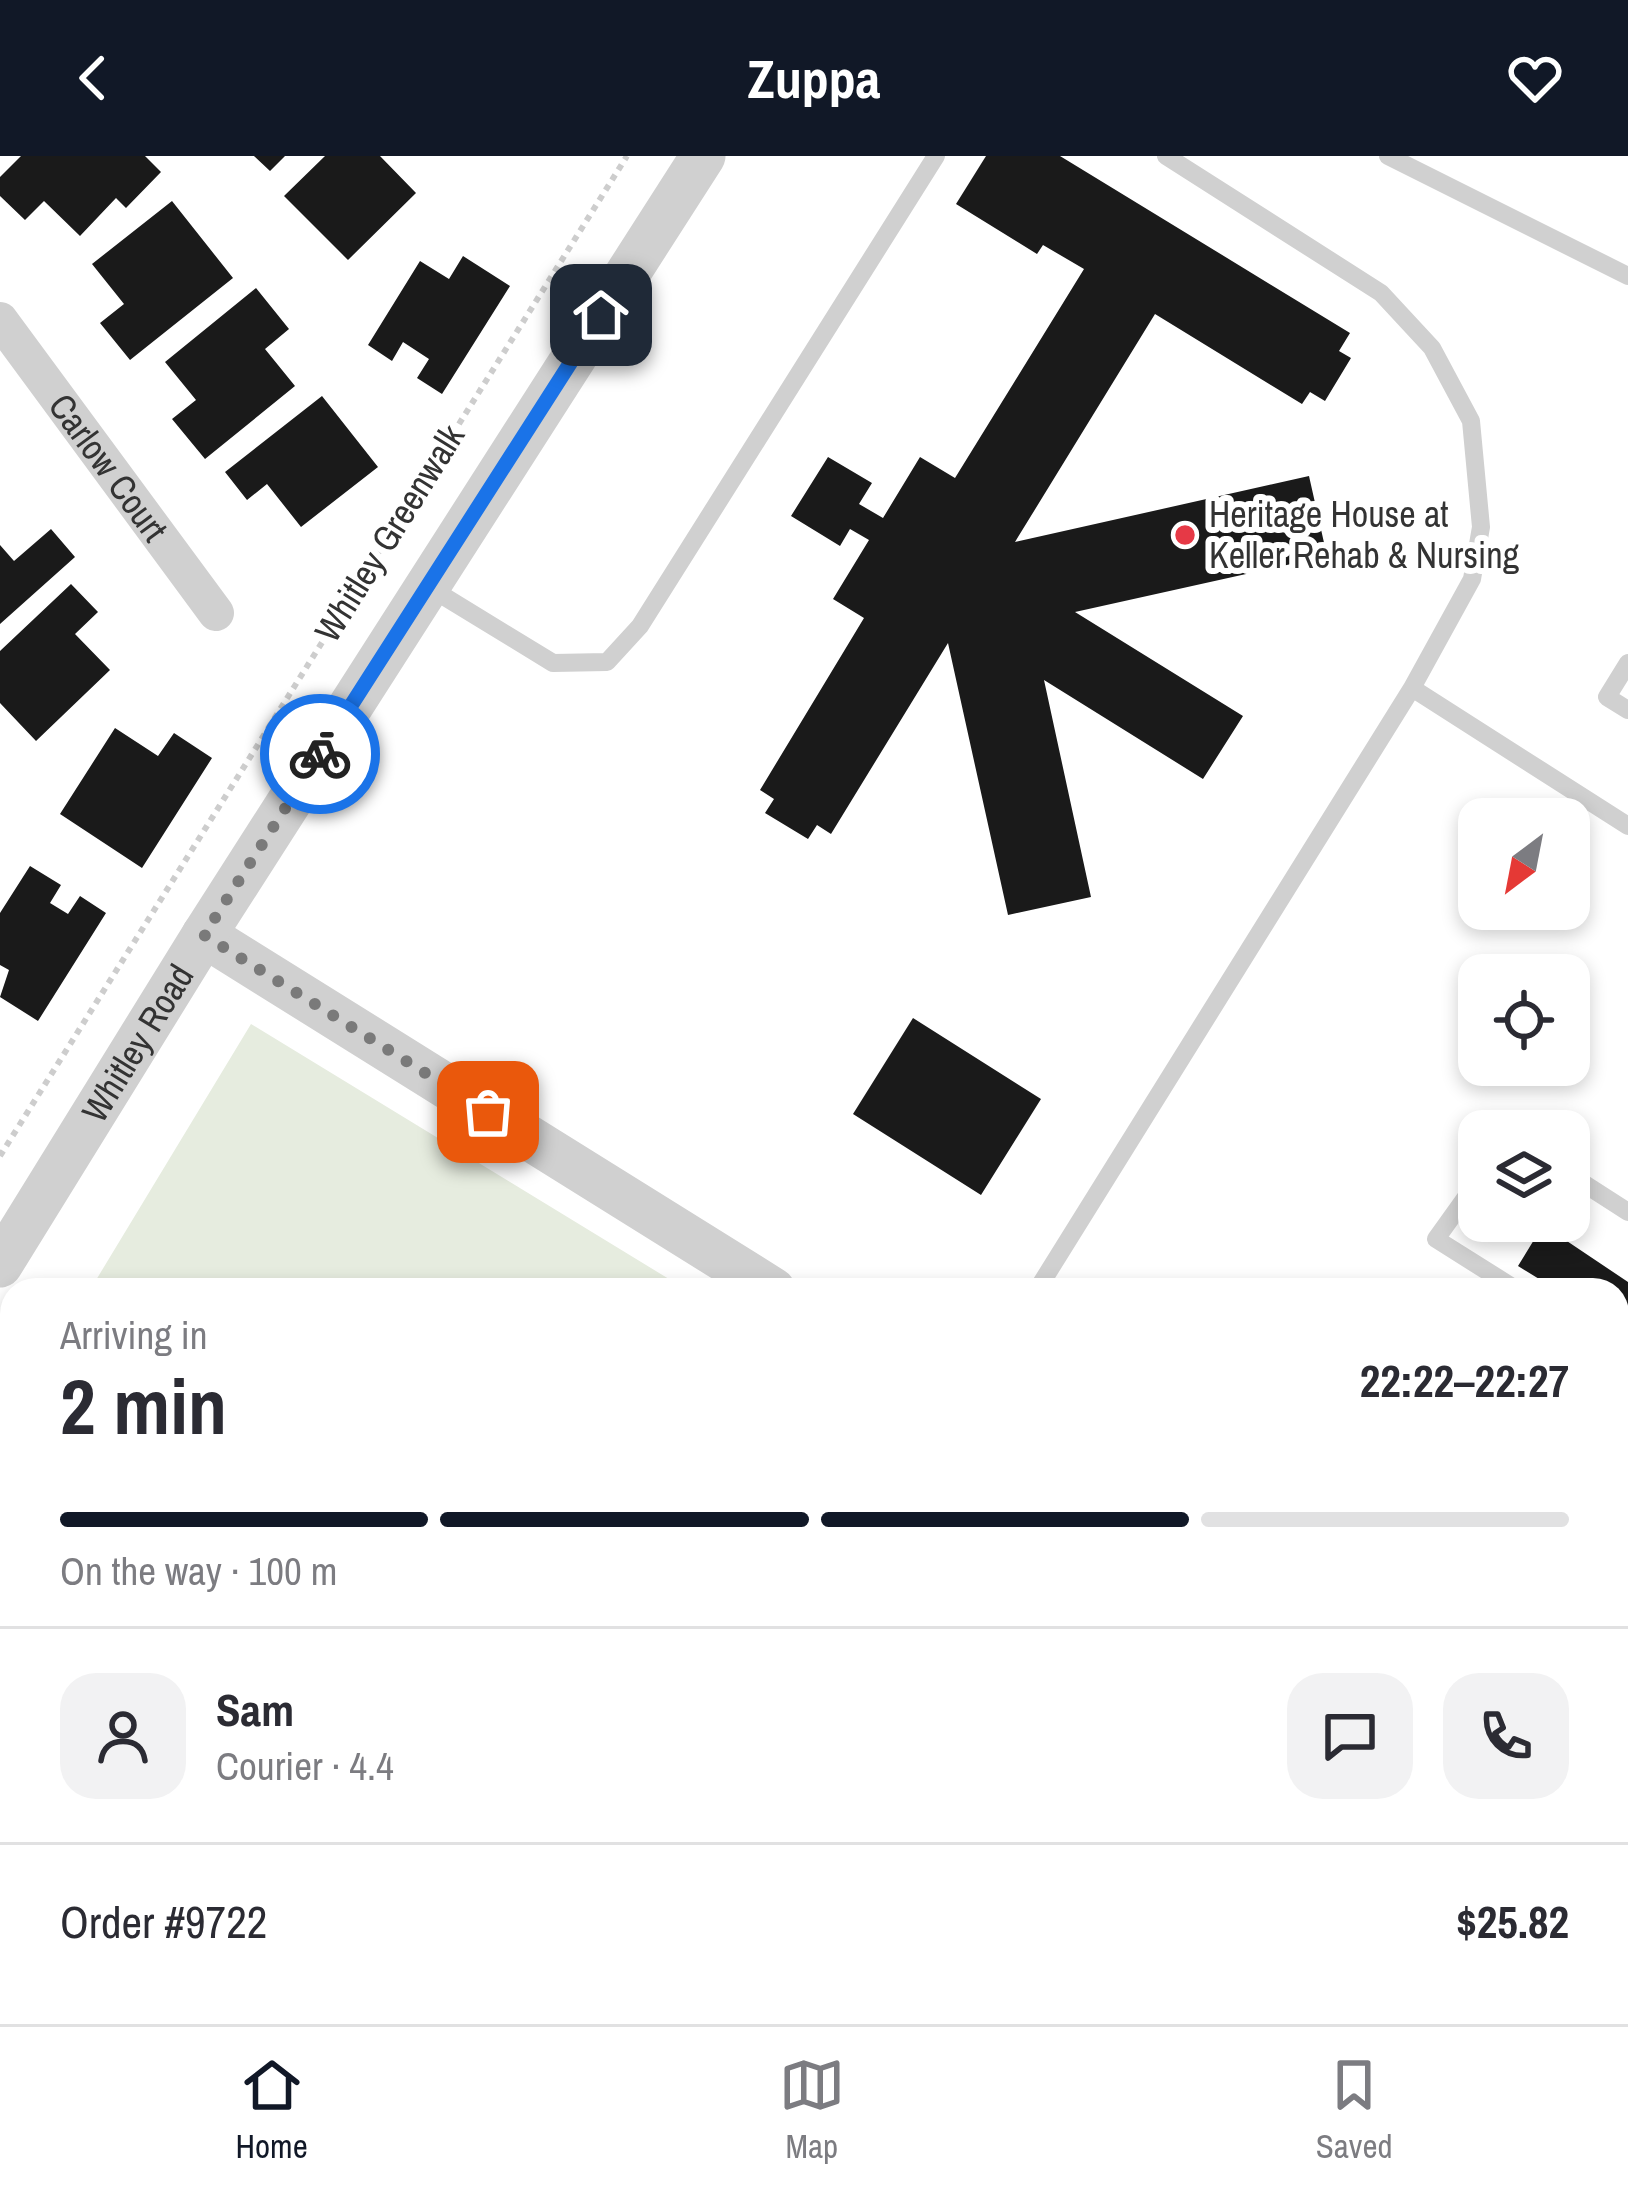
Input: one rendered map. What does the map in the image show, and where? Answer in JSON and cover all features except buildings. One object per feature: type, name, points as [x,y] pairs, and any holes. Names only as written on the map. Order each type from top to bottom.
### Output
[{"type":"street","name":"Whitley Road","points":[[0,1265],[204,935],[704,156]]},
{"type":"street","name":"Carlow Court","points":[[0,320],[216,613]]},
{"type":"street","points":[[204,935],[754,1278]]},
{"type":"lane","points":[[427,586],[553,663],[607,662],[640,626],[936,156]]},
{"type":"lane","points":[[1048,1278],[1412,688],[1472,579],[1480,527],[1471,421],[1432,348],[1381,293],[1166,156]]},
{"type":"lane","points":[[1388,156],[1628,276]]},
{"type":"lane","points":[[1628,663],[1607,697],[1628,710]]},
{"type":"lane","points":[[1412,688],[1628,826]]},
{"type":"lane","points":[[1590,1188],[1628,1212]]},
{"type":"lane","points":[[1458,1208],[1436,1239],[1497,1278]]},
{"type":"path","name":"Whitley Greenwalk","points":[[0,1156],[626,156]]},
{"type":"shaded area","points":[[251,1024],[667,1278],[97,1278]]},
{"type":"way so far","points":[[320,754],[204,935],[488,1112]]},
{"type":"place","name":"Heritage House at Keller Rehab & Nursing","points":[[1185,535]]},
{"type":"route","points":[[320,754],[601,315]]}]
